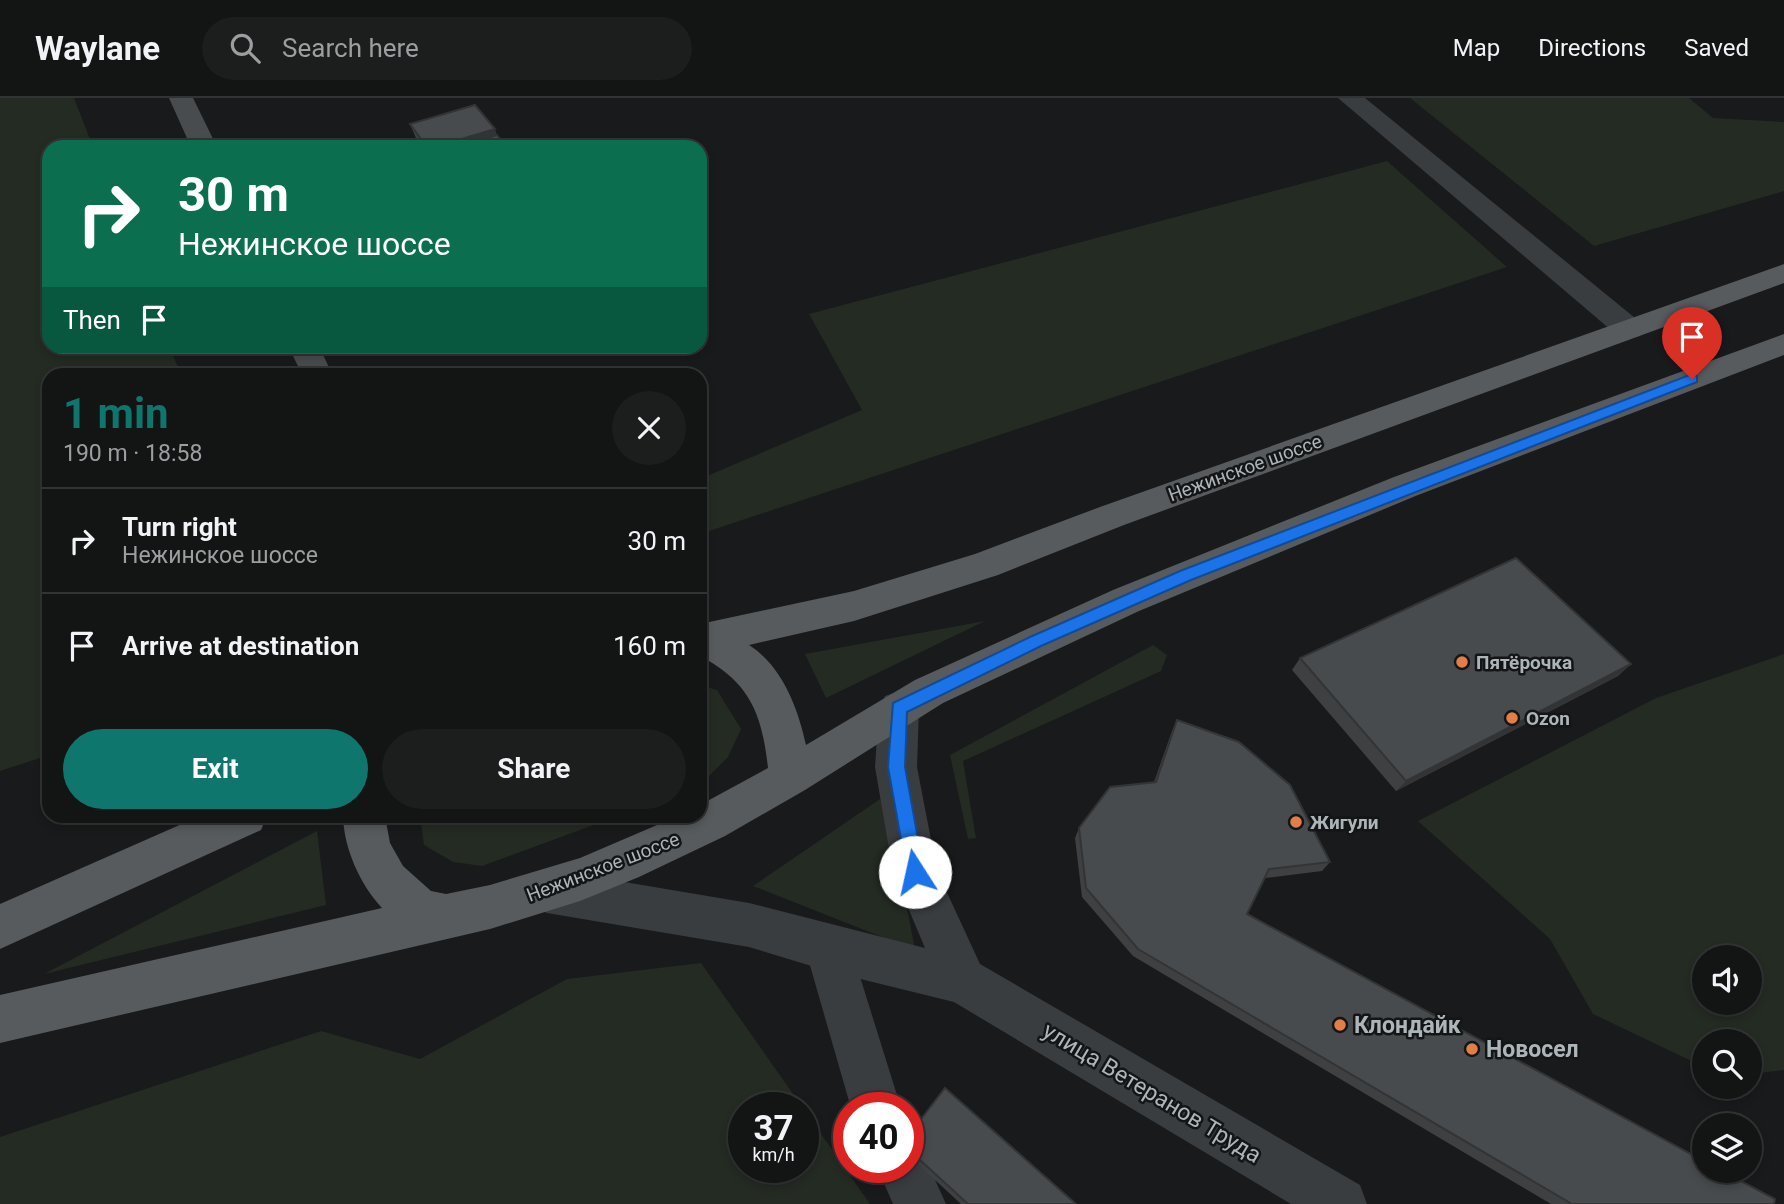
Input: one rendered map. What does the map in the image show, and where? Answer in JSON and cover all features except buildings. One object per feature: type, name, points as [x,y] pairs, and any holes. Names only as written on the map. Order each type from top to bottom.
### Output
[{"type":"main road","points":[[181,98],[201,140]]},
{"type":"main road","name":"Нежинское шоссе","points":[[707,638],[854,606],[985,565],[1784,273]]},
{"type":"main road","name":"Нежинское шоссе","points":[[707,823],[790,777],[899,708],[1036,642],[1185,576],[1490,455],[1784,344]]},
{"type":"main road","points":[[707,642],[740,660],[767,690],[784,729],[790,777]]},
{"type":"main road","points":[[0,927],[230,823]]},
{"type":"main road","points":[[366,823],[373,858],[391,886],[419,909],[446,916]]},
{"type":"main road","name":"Нежинское шоссе","points":[[0,1019],[446,916],[495,908],[547,891],[685,835],[707,823]]},
{"type":"street","points":[[1350,98],[1629,329]]},
{"type":"street","points":[[899,708],[896,767],[915,872],[963,981]]},
{"type":"street","name":"улица Ветеранов Труда","points":[[547,891],[749,925],[828,948],[963,981],[1341,1204]]},
{"type":"street","points":[[828,948],[871,1092]]},
{"type":"street","points":[[910,1183],[920,1204]]},
{"type":"shaded area","points":[[0,98],[74,98],[90,140],[42,140],[42,354],[172,354],[178,368],[42,368],[42,757],[0,771]]},
{"type":"shaded area","points":[[1410,98],[1689,98],[1713,118],[1784,122],[1784,191],[1594,246]]},
{"type":"shaded area","points":[[1387,161],[1507,267],[707,532],[707,476],[862,410],[809,314]]},
{"type":"shaded area","points":[[985,621],[826,698],[805,654]]},
{"type":"shaded area","points":[[1153,645],[1167,655],[1161,671],[963,761],[976,838],[968,839],[950,755]]},
{"type":"shaded area","points":[[1784,654],[1784,1070],[1762,1073],[1762,1029],[1692,1029],[1692,1061],[1593,1014],[1550,939],[1418,821],[1656,698]]},
{"type":"shaded area","points":[[707,687],[717,690],[741,729],[728,757],[707,778]]},
{"type":"shaded area","points":[[886,795],[915,950],[753,886]]},
{"type":"shaded area","points":[[421,823],[599,823],[482,866],[453,862],[424,845]]},
{"type":"shaded area","points":[[317,831],[326,905],[44,974]]},
{"type":"shaded area","points":[[701,963],[792,1092],[728,1092],[728,1183],[819,1183],[819,1131],[833,1151],[833,1183],[855,1183],[870,1204],[0,1204],[0,1137],[321,1031],[420,1059],[567,979]]},
{"type":"place","name":"Пятёрочка","points":[[1462,662]]},
{"type":"place","name":"Ozon","points":[[1512,718]]},
{"type":"place","name":"Жигули","points":[[1296,822]]},
{"type":"place","name":"Клондайк","points":[[1340,1025]]},
{"type":"place","name":"Новосел","points":[[1472,1049]]},
{"type":"route","points":[[915,872],[896,767],[899,708],[1036,642],[1185,576],[1490,455],[1692,379]]}]
